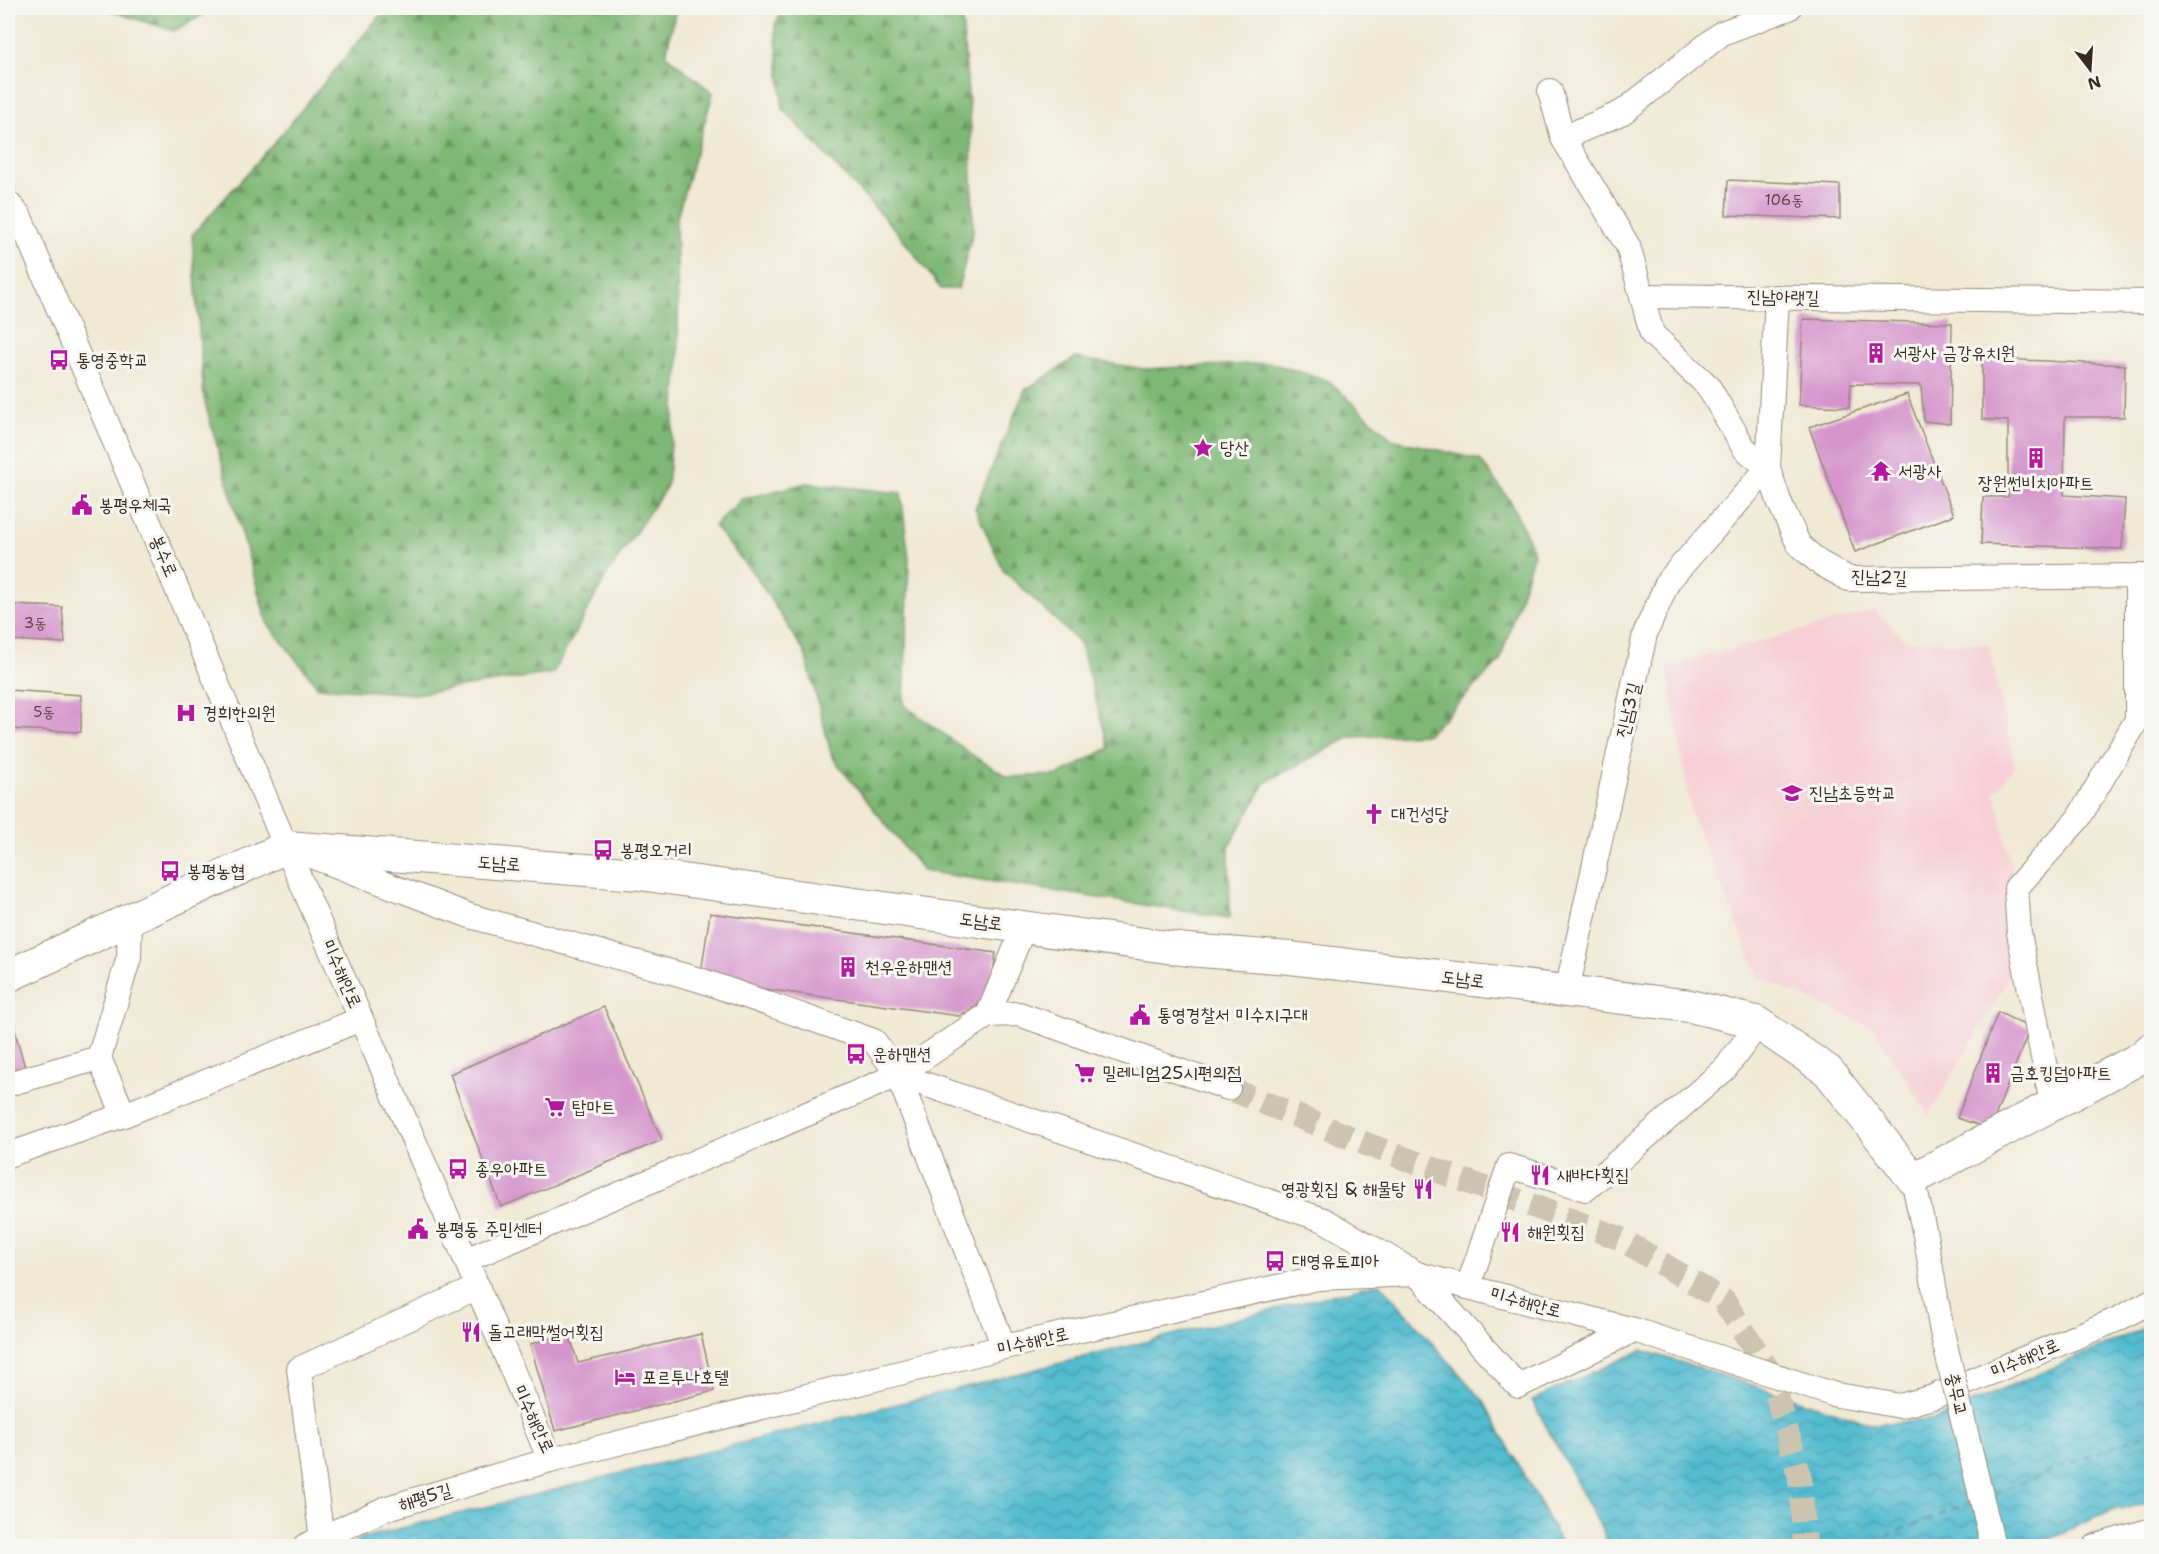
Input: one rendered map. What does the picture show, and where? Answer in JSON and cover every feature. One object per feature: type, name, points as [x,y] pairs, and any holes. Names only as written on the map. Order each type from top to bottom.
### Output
[{"type":"main road","name":"도남로","points":[[8,976],[286,847],[639,874],[1188,950],[1290,958],[1690,1006],[1756,1022],[1827,1071],[1913,1179]]},
{"type":"main road","points":[[1913,1179],[2142,1057],[2151,1048]]},
{"type":"street","points":[[1563,138],[1623,112],[1722,33],[1789,8]]},
{"type":"street","points":[[1550,91],[1563,138],[1628,246],[1652,334],[1708,386],[1744,448],[1768,468]]},
{"type":"street","name":"봉수로","points":[[8,203],[19,215],[286,847]]},
{"type":"street","name":"진남아랫길","points":[[1642,296],[2151,302]]},
{"type":"street","name":"진남2길","points":[[1777,297],[1768,468],[1779,501],[1799,544],[1820,563],[1849,579],[2144,576]]},
{"type":"street","name":"진남3길","points":[[1567,991],[1645,634],[1668,581],[1768,468]]},
{"type":"street","points":[[2052,1104],[2019,933],[2016,888],[2078,819],[2137,720],[2144,576]]},
{"type":"street","points":[[286,847],[470,916],[700,980],[874,1041],[898,1075],[1004,1347]]},
{"type":"street","name":"미수해안로","points":[[286,847],[478,1287],[549,1460],[1004,1347],[1318,1278],[1417,1274],[1634,1330],[1832,1394],[1900,1406],[1933,1397],[2118,1318],[2151,1301]]},
{"type":"street","points":[[124,1116],[99,1058],[129,957],[130,918]]},
{"type":"street","points":[[988,1015],[1024,927]]},
{"type":"street","points":[[466,1260],[898,1075],[988,1015],[1019,1014],[1228,1088]]},
{"type":"street","points":[[8,1155],[124,1116],[362,1019]]},
{"type":"street","points":[[1468,1287],[1509,1166],[1586,1189],[1725,1069],[1748,1038],[1756,1022]]},
{"type":"street","points":[[8,1084],[99,1058]]},
{"type":"street","points":[[898,1075],[1324,1220],[1417,1274],[1518,1386],[1634,1330]]},
{"type":"street","name":"충무교","points":[[1913,1179],[1942,1332],[1992,1546]]},
{"type":"street","points":[[314,1543],[299,1369],[478,1287]]},
{"type":"street","name":"해평5길","points":[[314,1543],[384,1509],[549,1460]]},
{"type":"street","points":[[2096,1546],[2151,1530]]},
{"type":"shaded area","name":"진남초등학교","points":[[1875,610],[1905,640],[1989,645],[2015,766],[1995,792],[2014,878],[2011,974],[1929,1115],[1874,1028],[1759,977],[1691,813],[1667,667]]},
{"type":"green space","points":[[102,8],[215,8],[174,31]]},
{"type":"green space","points":[[386,8],[676,8],[666,55],[713,93],[676,220],[679,365],[667,486],[608,573],[553,673],[415,694],[318,687],[267,623],[204,399],[192,235],[275,142]]},
{"type":"green space","points":[[784,8],[958,8],[962,20],[971,129],[973,231],[958,289],[941,289],[898,233],[783,109],[775,25]]},
{"type":"green space","points":[[1075,358],[1144,369],[1271,363],[1329,381],[1392,439],[1480,460],[1511,502],[1534,553],[1500,661],[1428,734],[1350,737],[1266,782],[1229,846],[1230,918],[923,871],[832,757],[805,653],[757,578],[714,526],[742,499],[807,483],[901,493],[909,559],[904,705],[978,759],[1009,777],[1059,775],[1109,748],[1080,643],[1003,570],[975,508],[1025,390]]},
{"type":"water","points":[[1380,1283],[1484,1402],[1563,1546],[350,1546],[362,1538]]},
{"type":"water","points":[[2151,1325],[2151,1503],[2114,1510],[2031,1546],[1594,1546],[1607,1539],[1532,1400],[1642,1350],[1873,1424],[1933,1420]]},
{"type":"building","points":[[1728,180],[1840,185],[1840,219],[1726,215]]},
{"type":"building","name":"서광사 금강유치원","points":[[1803,319],[1952,323],[1950,424],[1924,421],[1921,385],[1851,384],[1849,407],[1799,405]]},
{"type":"building","name":"장원썬비치아파트","points":[[1982,358],[2125,365],[2124,417],[2065,417],[2064,495],[2125,499],[2122,549],[1981,544],[1983,497],[2008,497],[2008,421],[1982,419]]},
{"type":"building","name":"서광사","points":[[1907,394],[1954,515],[1855,552],[1809,427]]},
{"type":"building","points":[[8,605],[62,607],[65,643],[8,640]]},
{"type":"building","points":[[8,690],[81,695],[81,732],[8,729]]},
{"type":"building","name":"천우운하맨션","points":[[710,913],[996,953],[990,998],[959,1016],[700,980]]},
{"type":"building","points":[[8,1007],[26,1071],[8,1077]]},
{"type":"building","name":"탑마트","points":[[604,1007],[662,1140],[501,1207],[450,1074]]},
{"type":"building","name":"금호킹덤아파트","points":[[1998,1012],[2030,1028],[1990,1129],[1957,1118]]},
{"type":"building","name":"포르투나호텔","points":[[569,1334],[578,1363],[701,1334],[714,1391],[555,1431],[530,1344]]},
{"type":"ferry route","points":[[1993,1494],[2152,1431]]},
{"type":"ferry route","points":[[1860,1546],[1972,1502]]},
{"type":"tunnel","points":[[1228,1088],[1366,1144],[1619,1238],[1724,1301],[1771,1374],[1800,1478],[1805,1546]]},
{"type":"place","name":"서광사 금강유치원","points":[[1876,353]]},
{"type":"place","name":"통영중학교","points":[[59,360]]},
{"type":"place","name":"당산","points":[[1203,448]]},
{"type":"place","name":"장원썬비치아파트","points":[[2036,458]]},
{"type":"place","name":"서광사","points":[[1881,471]]},
{"type":"place","name":"봉평우체국","points":[[82,505]]},
{"type":"place","name":"경희한의원","points":[[186,713]]},
{"type":"place","name":"진남초등학교","points":[[1792,793]]},
{"type":"place","name":"대건성당","points":[[1374,814]]},
{"type":"place","name":"봉평오거리","points":[[603,850]]},
{"type":"place","name":"봉평농협","points":[[170,871]]},
{"type":"place","name":"천우운하맨션","points":[[848,967]]},
{"type":"place","name":"통영경찰서 미수지구대","points":[[1140,1015]]},
{"type":"place","name":"운하맨션","points":[[856,1054]]},
{"type":"place","name":"밀레니엄25시편의점","points":[[1085,1073]]},
{"type":"place","name":"금호킹덤아파트","points":[[1993,1073]]},
{"type":"place","name":"탑마트","points":[[555,1107]]},
{"type":"place","name":"종우아파트","points":[[458,1169]]},
{"type":"place","name":"새바다횟집","points":[[1540,1175]]},
{"type":"place","name":"영광횟집 & 해물탕","points":[[1423,1189]]},
{"type":"place","name":"봉평동 주민센터","points":[[418,1229]]},
{"type":"place","name":"해원횟집","points":[[1510,1232]]},
{"type":"place","name":"대영유토피아","points":[[1275,1261]]},
{"type":"place","name":"돌고래막썰어횟집","points":[[471,1332]]},
{"type":"place","name":"포르투나호텔","points":[[625,1377]]}]
